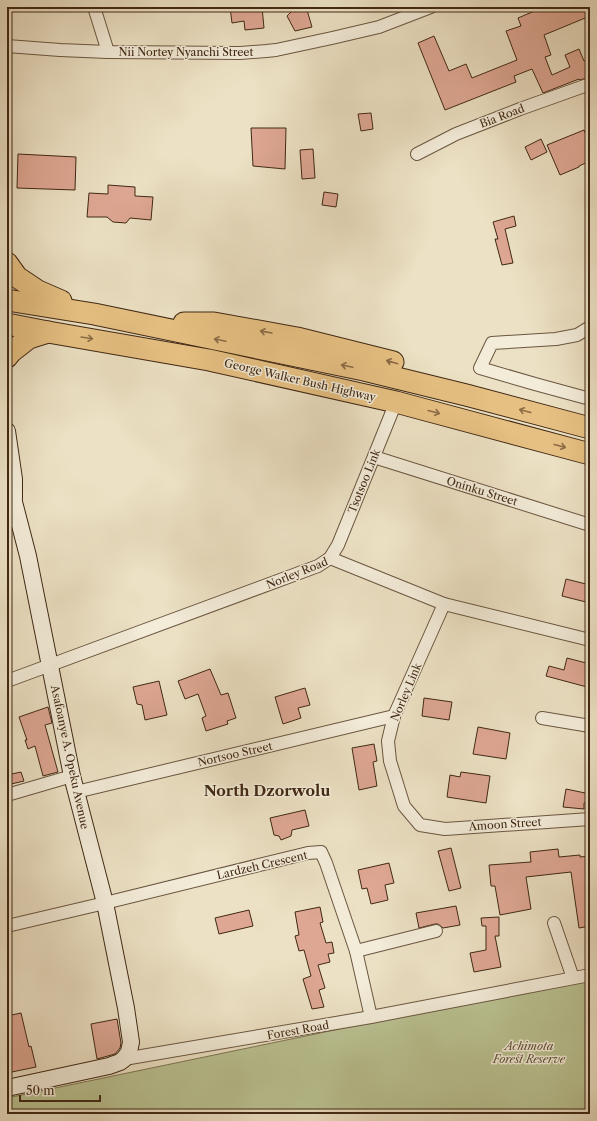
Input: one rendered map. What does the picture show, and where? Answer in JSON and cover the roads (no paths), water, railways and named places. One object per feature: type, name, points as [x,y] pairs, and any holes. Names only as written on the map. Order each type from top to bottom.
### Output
[{"type":"highway","points":[[7,263],[17,277],[38,291],[94,314]]},
{"type":"highway","points":[[7,300],[141,323],[214,324],[297,338],[401,364],[466,395],[590,428]]},
{"type":"highway","name":"George Walker Bush Highway","points":[[7,324],[209,360],[396,402],[590,454]]},
{"type":"highway","points":[[7,357],[29,338],[48,332]]},
{"type":"main road","name":"Asafoanye A. Opeku Avenue","points":[[7,431],[14,479],[14,502]]},
{"type":"main road","name":"Asafoanye A. Opeku Avenue","points":[[7,486],[14,502],[28,556],[72,776],[105,903],[129,1029],[129,1052],[124,1059]]},
{"type":"main road","name":"Forest Road","points":[[7,1088],[109,1066],[124,1059]]},
{"type":"street","points":[[94,7],[108,52]]},
{"type":"street","name":"Nii Nortey Nyanchi Street","points":[[7,46],[108,52],[240,54],[276,50],[379,27],[431,7]]},
{"type":"street","name":"Bia Road","points":[[417,154],[462,131],[590,84]]},
{"type":"street","points":[[590,327],[577,335],[556,340],[492,343],[480,368],[590,399]]},
{"type":"street","name":"Tsotsoo Link","points":[[330,558],[338,545],[396,402]]},
{"type":"street","name":"Oninku Street","points":[[374,457],[590,525]]},
{"type":"street","name":"Norley Road","points":[[7,681],[318,566],[330,558],[444,604],[590,640]]},
{"type":"street","name":"Norley Link","points":[[420,825],[404,806],[390,761],[388,741],[394,716],[444,604]]},
{"type":"street","name":"Nortsoo Street","points":[[76,792],[394,716]]},
{"type":"street","points":[[542,718],[590,726]]},
{"type":"street","points":[[7,795],[72,776]]},
{"type":"street","name":"Amoon Street","points":[[420,825],[445,829],[590,818]]},
{"type":"street","name":"Lardzeh Crescent","points":[[105,903],[308,853],[321,852],[356,951],[371,1017]]},
{"type":"street","points":[[7,926],[105,903]]},
{"type":"street","points":[[554,923],[573,978]]},
{"type":"street","points":[[356,951],[436,931]]},
{"type":"street","name":"Forest Road","points":[[124,1059],[371,1017],[590,975]]},
{"type":"district","name":"North Dzorwolu","points":[[267,790]]},
{"type":"park label","name":"Achimota Forest Reserve","points":[[529,1052]]}]
